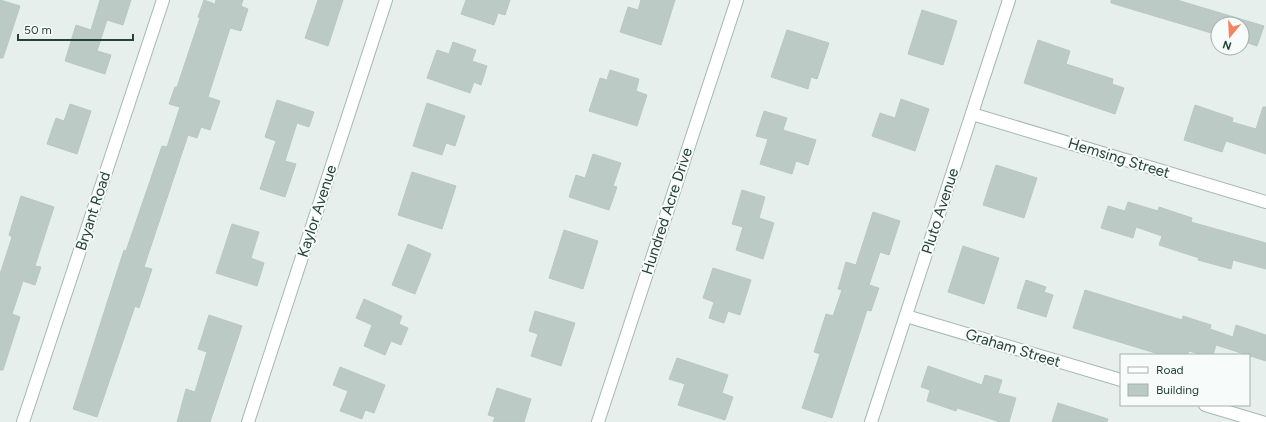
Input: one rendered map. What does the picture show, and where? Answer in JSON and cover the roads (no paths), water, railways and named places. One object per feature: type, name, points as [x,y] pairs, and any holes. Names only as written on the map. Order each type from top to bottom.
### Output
[{"type":"street","name":"Bryant Road","points":[[22,422],[163,0]]},
{"type":"street","name":"Kaylor Avenue","points":[[248,422],[386,0]]},
{"type":"street","name":"Hundred Acre Drive","points":[[598,422],[736,0]]},
{"type":"street","name":"Pluto Avenue","points":[[871,422],[1009,0]]},
{"type":"street","name":"Hemsing Street","points":[[972,114],[1266,202]]},
{"type":"street","name":"Graham Street","points":[[906,316],[1120,380]]},
{"type":"street","points":[[1208,406],[1262,422]]}]
